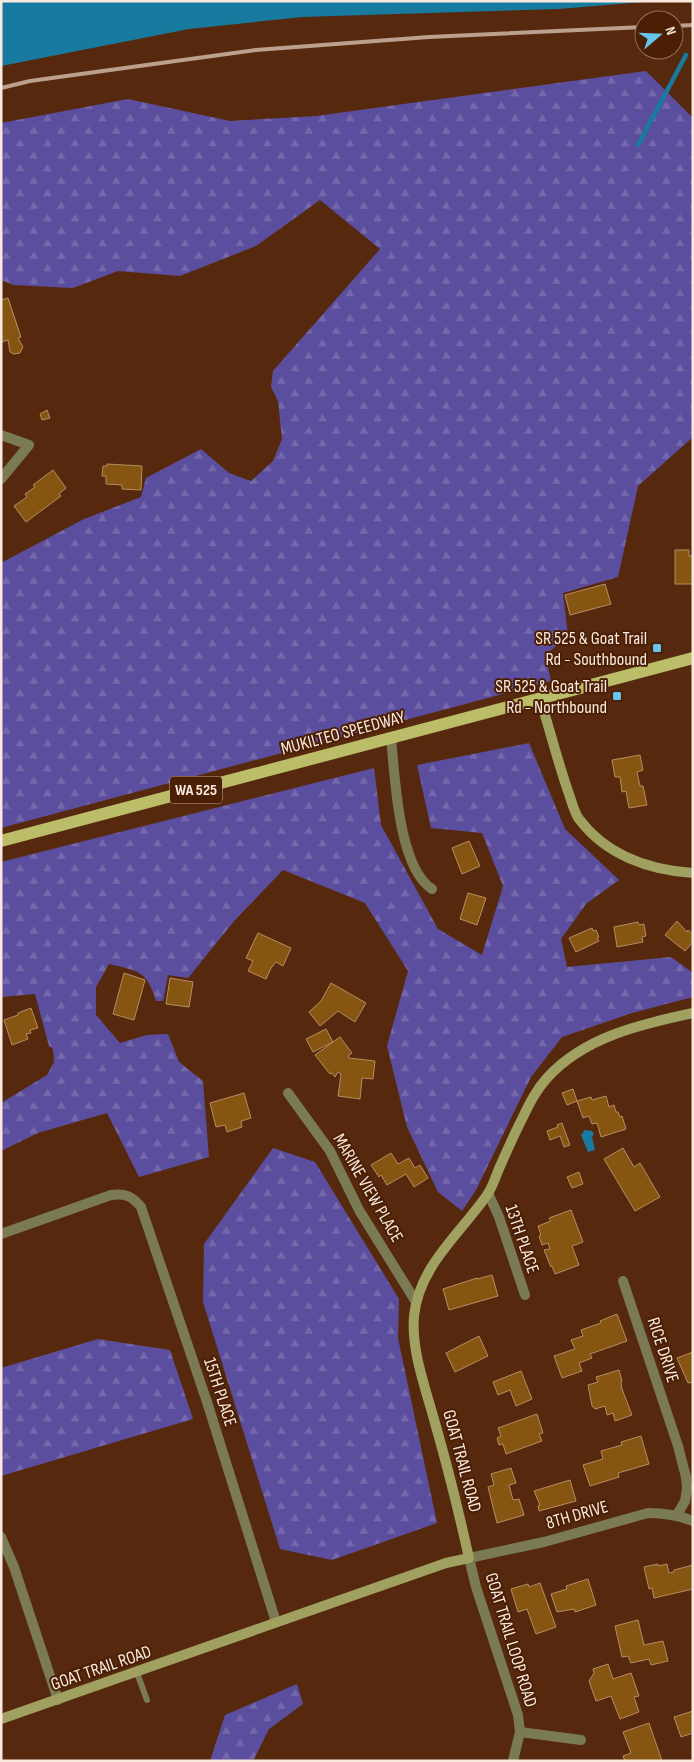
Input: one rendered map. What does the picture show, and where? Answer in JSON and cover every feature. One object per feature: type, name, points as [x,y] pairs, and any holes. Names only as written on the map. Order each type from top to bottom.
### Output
[{"type":"main road","name":"MUKILTEO SPEEDWAY","points":[[1,841],[693,658]]},
{"type":"street","points":[[1,435],[29,445],[1,479]]},
{"type":"street","points":[[540,699],[561,773],[578,818],[604,845],[628,858],[662,869],[693,873]]},
{"type":"street","points":[[391,738],[402,835],[414,868],[424,884],[432,889]]},
{"type":"street","name":"GOAT TRAIL ROAD","points":[[1,1719],[446,1563],[469,1558],[418,1354],[414,1317],[416,1302],[423,1281],[433,1263],[488,1193],[530,1104],[543,1083],[561,1064],[582,1049],[611,1036],[643,1025],[693,1013]]},
{"type":"street","name":"MARINE VIEW PLACE","points":[[288,1093],[330,1151],[359,1210],[416,1302]]},
{"type":"street","name":"13TH PLACE","points":[[488,1193],[525,1295]]},
{"type":"street","name":"15TH PLACE","points":[[1,1234],[111,1195],[120,1194],[134,1199],[141,1208],[207,1402],[276,1622]]},
{"type":"street","name":"RICE DRIVE","points":[[623,1281],[678,1446],[686,1476],[685,1501],[677,1515]]},
{"type":"street","name":"8TH DRIVE","points":[[469,1558],[544,1542],[641,1515],[663,1513],[677,1515],[693,1521]]},
{"type":"street","points":[[1,1538],[14,1568],[58,1700]]},
{"type":"street","name":"GOAT TRAIL LOOP ROAD","points":[[469,1558],[476,1587],[514,1699],[520,1732],[514,1761]]},
{"type":"street","points":[[520,1732],[566,1740],[581,1740]]},
{"type":"lane","points":[[137,1672],[147,1700]]},
{"type":"green space","points":[[646,71],[693,116],[693,437],[638,486],[618,577],[563,593],[568,636],[545,655],[551,681],[1,828],[1,563],[84,519],[141,497],[146,478],[201,449],[229,473],[251,481],[273,461],[282,439],[278,401],[271,387],[273,371],[380,249],[320,200],[256,246],[180,276],[118,271],[73,288],[14,285],[1,280],[1,123],[128,99],[230,121],[316,116]]},
{"type":"green space","points":[[529,743],[565,829],[619,880],[586,904],[561,939],[567,967],[671,957],[693,973],[693,997],[632,1013],[562,1037],[531,1077],[476,1190],[462,1211],[438,1192],[407,1127],[387,1046],[408,971],[365,903],[283,870],[235,920],[188,978],[168,975],[163,1001],[156,1001],[149,983],[140,974],[127,968],[109,964],[96,987],[96,1015],[120,1043],[147,1035],[168,1034],[179,1062],[203,1081],[209,1157],[139,1177],[107,1113],[38,1133],[1,1151],[1,1103],[47,1075],[54,1062],[53,1049],[49,1046],[35,994],[1,997],[1,862],[374,768],[381,825],[438,929],[482,955],[503,886],[482,833],[431,828],[417,765]]},
{"type":"green space","points":[[273,1148],[315,1162],[399,1299],[398,1338],[437,1523],[332,1560],[280,1549],[203,1302],[204,1244]]},
{"type":"green space","points":[[98,1339],[170,1350],[193,1419],[1,1476],[1,1368]]},
{"type":"green space","points":[[297,1684],[303,1704],[269,1729],[253,1761],[210,1761],[225,1715]]},
{"type":"water","points":[[1,1],[655,1],[559,9],[302,17],[189,29],[1,66]]},
{"type":"water","points":[[585,1130],[592,1131],[594,1134],[592,1137],[595,1150],[588,1152],[581,1135]]},
{"type":"building","points":[[8,298],[21,337],[18,338],[23,347],[20,353],[14,354],[10,352],[8,340],[1,342],[1,300]]},
{"type":"building","points":[[47,410],[50,418],[42,420],[40,414]]},
{"type":"building","points":[[107,464],[142,466],[141,490],[122,489],[122,485],[106,484],[106,476],[102,476],[103,466],[107,466]]},
{"type":"building","points":[[53,470],[66,488],[59,494],[61,496],[26,522],[14,506],[27,497],[25,494],[35,487],[33,485]]},
{"type":"building","points":[[675,550],[689,550],[689,556],[693,556],[693,584],[675,584]]},
{"type":"building","points":[[605,584],[611,604],[570,615],[565,595]]},
{"type":"building","points":[[640,755],[643,770],[637,772],[640,786],[643,786],[647,805],[629,808],[626,791],[622,792],[620,777],[615,777],[612,760]]},
{"type":"building","points":[[469,841],[480,866],[462,874],[452,848]]},
{"type":"building","points":[[468,893],[486,898],[477,925],[460,919]]},
{"type":"building","points":[[677,921],[687,932],[688,930],[693,934],[693,942],[685,951],[665,935]]},
{"type":"building","points":[[638,922],[639,925],[644,924],[646,936],[642,937],[643,942],[617,947],[614,927]]},
{"type":"building","points":[[592,928],[593,931],[596,930],[599,941],[576,952],[569,938]]},
{"type":"building","points":[[258,933],[291,948],[283,966],[276,962],[266,979],[248,971],[253,961],[246,958]]},
{"type":"building","points":[[124,973],[145,980],[134,1020],[113,1014]]},
{"type":"building","points":[[170,978],[193,982],[189,1007],[166,1004]]},
{"type":"building","points":[[331,983],[366,1003],[355,1022],[338,1011],[320,1026],[309,1012],[321,1001]]},
{"type":"building","points":[[31,1008],[38,1028],[30,1030],[31,1033],[26,1034],[28,1039],[12,1045],[4,1020]]},
{"type":"building","points":[[326,1029],[333,1042],[313,1052],[306,1039]]},
{"type":"building","points":[[340,1037],[352,1053],[348,1056],[349,1058],[375,1061],[373,1079],[362,1078],[360,1099],[338,1096],[341,1074],[338,1072],[335,1077],[332,1073],[330,1074],[315,1055]]},
{"type":"building","points":[[573,1089],[577,1101],[567,1105],[562,1093]]},
{"type":"building","points":[[244,1093],[251,1118],[241,1121],[242,1127],[227,1132],[225,1125],[216,1127],[210,1103]]},
{"type":"building","points":[[606,1096],[609,1107],[614,1105],[616,1112],[618,1112],[620,1117],[622,1116],[626,1129],[601,1137],[597,1123],[592,1124],[589,1116],[583,1118],[577,1101],[591,1097],[592,1100]]},
{"type":"building","points":[[562,1123],[570,1145],[564,1147],[560,1136],[550,1140],[547,1131],[558,1127],[557,1125]]},
{"type":"building","points":[[623,1148],[634,1167],[640,1163],[660,1197],[635,1211],[604,1159]]},
{"type":"building","points":[[391,1153],[398,1164],[409,1158],[415,1168],[420,1165],[428,1178],[414,1187],[406,1174],[387,1185],[381,1175],[379,1177],[371,1165]]},
{"type":"building","points":[[579,1172],[583,1184],[572,1188],[567,1177]]},
{"type":"building","points":[[571,1210],[583,1242],[572,1246],[579,1265],[555,1274],[544,1250],[550,1249],[548,1243],[542,1245],[538,1226],[551,1221],[549,1218]]},
{"type":"building","points":[[492,1275],[498,1296],[449,1310],[443,1289]]},
{"type":"building","points":[[617,1314],[627,1341],[590,1354],[592,1358],[579,1363],[582,1371],[562,1378],[554,1356],[575,1349],[571,1340],[583,1336],[581,1330],[601,1323],[600,1321]]},
{"type":"building","points":[[479,1336],[488,1356],[455,1372],[446,1353]]},
{"type":"building","points":[[693,1352],[693,1382],[688,1383],[677,1358]]},
{"type":"building","points":[[619,1370],[622,1389],[632,1415],[615,1421],[613,1413],[607,1415],[605,1406],[595,1409],[592,1406],[588,1385],[598,1382],[596,1377]]},
{"type":"building","points":[[521,1371],[532,1399],[516,1406],[510,1390],[498,1395],[493,1382]]},
{"type":"building","points":[[537,1414],[543,1433],[539,1434],[542,1441],[506,1454],[503,1444],[499,1445],[497,1438],[501,1436],[498,1428]]},
{"type":"building","points":[[641,1436],[649,1464],[618,1473],[619,1477],[590,1486],[583,1465],[603,1459],[601,1451],[622,1445],[621,1442]]},
{"type":"building","points":[[511,1468],[516,1483],[509,1485],[513,1500],[519,1499],[524,1515],[497,1523],[488,1487],[494,1485],[491,1474]]},
{"type":"building","points":[[570,1480],[576,1501],[539,1511],[538,1506],[540,1505],[534,1491]]},
{"type":"building","points":[[658,1564],[658,1566],[667,1564],[669,1573],[693,1565],[693,1589],[654,1598],[652,1588],[649,1589],[644,1567]]},
{"type":"building","points":[[588,1579],[596,1605],[575,1612],[574,1609],[557,1612],[551,1594],[567,1589],[566,1586]]},
{"type":"building","points":[[540,1583],[556,1627],[536,1634],[527,1609],[518,1612],[511,1589],[528,1584],[529,1587]]},
{"type":"building","points":[[638,1620],[644,1645],[663,1641],[668,1661],[651,1665],[649,1659],[631,1663],[628,1656],[622,1657],[615,1626]]},
{"type":"building","points":[[608,1664],[613,1679],[631,1673],[639,1696],[634,1697],[639,1712],[620,1719],[611,1696],[596,1701],[589,1681],[594,1673],[593,1669]]},
{"type":"building","points":[[693,1711],[693,1733],[681,1737],[674,1717]]},
{"type":"building","points":[[649,1723],[662,1761],[625,1761],[623,1756],[631,1753],[623,1732]]},
{"type":"waterway","points":[[638,145],[686,55]]},
{"type":"railway","points":[[684,25],[693,25]]},
{"type":"railway","points":[[1,88],[30,81],[256,50],[429,37],[634,27]]},
{"type":"place","name":"SR 525 & Goat Trail Rd - Southbound","points":[[657,648]]},
{"type":"place","name":"SR 525 & Goat Trail Rd - Northbound","points":[[617,696]]}]
